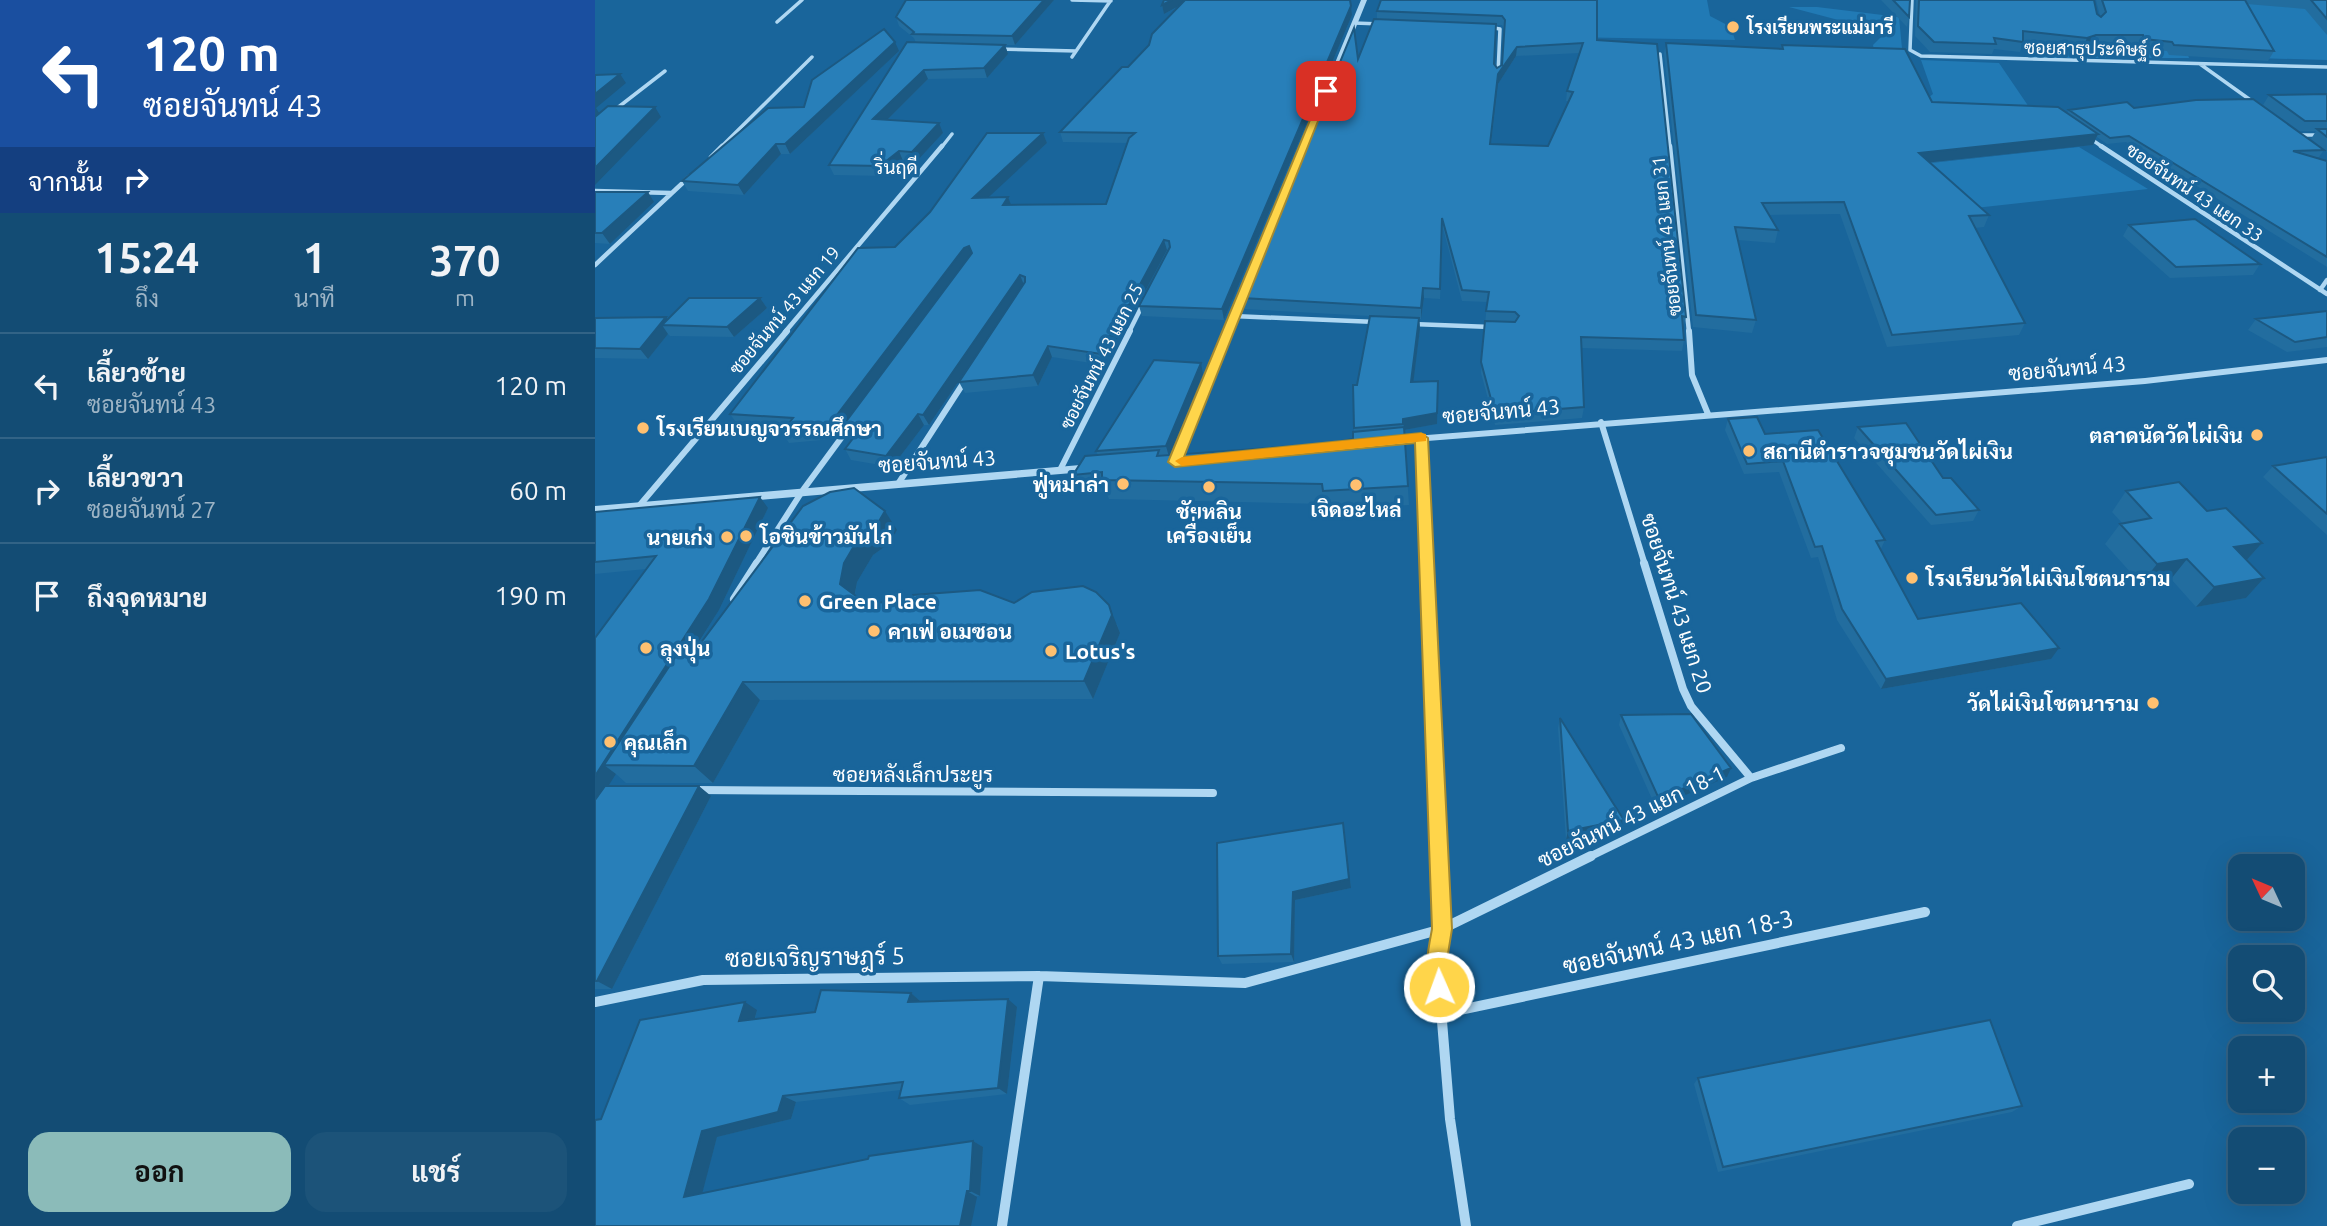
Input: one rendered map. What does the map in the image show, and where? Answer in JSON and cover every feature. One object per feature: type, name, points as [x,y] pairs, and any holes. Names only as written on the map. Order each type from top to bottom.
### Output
[{"type":"street","points":[[777,22],[802,0]]},
{"type":"street","points":[[1072,0],[1111,0]]},
{"type":"street","points":[[1072,57],[1111,0]]},
{"type":"street","points":[[1175,462],[1364,0]]},
{"type":"street","name":"ซอยสาธุประดิษฐ์ 6","points":[[1912,0],[1910,50],[1921,56],[2327,67]]},
{"type":"street","points":[[1354,23],[1382,24]]},
{"type":"street","points":[[1478,27],[1500,29],[1498,73]]},
{"type":"street","points":[[995,50],[1076,51]]},
{"type":"street","name":"ซอยจันทน์ 43 แยก 31","points":[[1660,54],[1686,294],[1692,376],[1708,414]]},
{"type":"street","points":[[707,160],[812,57]]},
{"type":"street","points":[[2199,64],[2266,111]]},
{"type":"street","points":[[605,118],[665,71]]},
{"type":"street","points":[[2289,127],[2309,142]]},
{"type":"street","name":"ซอยจันทน์ 43 แยก 19","points":[[639,506],[952,134]]},
{"type":"street","points":[[2300,135],[2327,135]]},
{"type":"street","name":"ซอยจันทน์ 43 แยก 33","points":[[2087,136],[2200,213],[2327,294]]},
{"type":"street","points":[[595,265],[699,169]]},
{"type":"street","points":[[595,191],[672,193]]},
{"type":"street","points":[[2320,290],[2327,280]]},
{"type":"street","name":"ซอยจันทน์ 43 แยก 25","points":[[1060,470],[1150,291]]},
{"type":"street","points":[[1233,316],[1381,322]]},
{"type":"street","points":[[1407,324],[1501,328]]},
{"type":"street","name":"ซอยจันทน์ 43","points":[[1380,442],[1601,422],[2132,382],[2327,360]]},
{"type":"street","points":[[898,484],[972,370]]},
{"type":"street","name":"ซอยจันทน์ 43 แยก 20","points":[[1601,422],[1683,689],[1691,706],[1751,778]]},
{"type":"street","points":[[730,605],[803,490],[852,425]]},
{"type":"street","points":[[1421,438],[1442,929],[1437,960],[1450,1119],[1466,1226]]},
{"type":"street","points":[[1162,463],[1188,461]]},
{"type":"street","name":"ซอยจันทน์ 43","points":[[595,510],[803,490],[1098,468]]},
{"type":"street","name":"ซอยจันทน์ 43 แยก 18-1","points":[[1039,976],[1245,983],[1442,929],[1751,778],[1841,748]]},
{"type":"street","name":"ซอยหลังเล็กประยูร","points":[[683,790],[1213,793]]},
{"type":"street","name":"ซอยจันทน์ 43 แยก 18-3","points":[[1441,1014],[1924,912]]},
{"type":"street","points":[[1002,1226],[1039,976]]},
{"type":"street","name":"ซอยเจริญราษฎร์ 5","points":[[595,1002],[703,980],[1039,976]]},
{"type":"street","points":[[2017,1226],[2189,1184]]},
{"type":"shaded area","points":[[1566,0],[1707,0],[1710,16],[1731,27],[1735,40],[1565,37]]},
{"type":"shaded area","points":[[2179,0],[2327,2],[2327,60],[2255,58]]},
{"type":"shaded area","points":[[1789,7],[1817,7],[1899,17],[1903,59],[1874,51],[1873,45],[1881,37],[1880,31]]},
{"type":"shaded area","points":[[2023,27],[2089,42],[2185,47],[2189,58],[2029,58]]},
{"type":"shaded area","points":[[1921,60],[1999,63],[2031,110],[1874,98],[1928,98],[1933,94]]},
{"type":"shaded area","points":[[2079,147],[2148,189],[1966,209],[1921,164]]},
{"type":"building","points":[[906,0],[1044,0],[1012,36],[912,34],[914,32],[896,17]]},
{"type":"building","points":[[1185,0],[1350,0],[1351,6],[1222,309],[1139,306],[1170,247],[1169,241],[1164,240],[1129,305],[1125,305],[1101,354],[1048,346],[1033,375],[959,382],[1025,282],[1025,277],[1020,275],[923,415],[918,414],[886,456],[845,449],[863,425],[842,427],[972,253],[969,246],[964,248],[827,428],[782,432],[793,418],[730,414],[858,248],[895,247],[930,212],[987,133],[1043,133],[973,198],[1008,197],[1003,205],[1106,204],[1129,138],[1135,133],[1060,132],[1122,67],[1128,67],[1149,45],[1152,34]]},
{"type":"building","points":[[1381,0],[1597,0],[1597,40],[1657,44],[1686,317],[1682,316],[1684,340],[1581,337],[1584,407],[1495,414],[1481,362],[1485,321],[1515,322],[1519,316],[1515,312],[1486,311],[1489,292],[1462,290],[1442,218],[1440,289],[1423,288],[1421,308],[1243,298],[1354,28],[1358,59],[1374,19],[1496,24],[1494,64],[1497,68],[1502,65],[1505,20],[1502,16],[1377,11]],"holes":[[[1583,43],[1567,91],[1573,92],[1548,146],[1490,144],[1498,74],[1517,47]]]},
{"type":"building","points":[[1893,0],[1910,0],[1909,17]]},
{"type":"building","points":[[1919,0],[2094,0],[2097,14],[2101,17],[2106,12],[2102,0],[2245,0],[2274,51],[2174,45],[2172,42],[2144,39],[2143,35],[2096,35],[2087,38],[2023,31],[2023,42],[1994,38],[1996,44],[1934,42],[1918,26]]},
{"type":"building","points":[[2311,0],[2327,0],[2327,19]]},
{"type":"building","points":[[884,29],[895,42],[785,144],[776,144],[738,185],[682,181],[768,108],[804,107],[812,80]]},
{"type":"building","points":[[907,42],[1005,45],[984,68],[924,70],[873,119],[939,123],[912,152],[899,151],[880,166],[829,165]]},
{"type":"building","points":[[1666,43],[1783,49],[1782,45],[1905,49],[1932,102],[2058,107],[2098,134],[1919,153],[1989,215],[1969,216],[2025,323],[1892,335],[1844,202],[1762,203],[1778,230],[1735,227],[1756,320],[1696,315]]},
{"type":"building","points":[[620,74],[595,94],[595,75]]},
{"type":"building","points":[[2327,94],[2327,121],[2305,121],[2269,95]]},
{"type":"building","points":[[2253,99],[2324,150],[2293,151],[2327,161],[2327,257],[2129,136],[2110,138],[2069,110],[2127,102],[2134,108],[2196,100]]},
{"type":"building","points":[[608,106],[655,107],[595,168],[595,117]]},
{"type":"building","points":[[2317,129],[2327,129],[2327,137]]},
{"type":"building","points":[[595,192],[648,192],[602,233],[595,233]]},
{"type":"building","points":[[2195,219],[2260,264],[2176,267],[2129,225]]},
{"type":"building","points":[[689,298],[760,298],[727,327],[662,325]]},
{"type":"building","points":[[2327,311],[2327,337],[2295,342],[2256,319]]},
{"type":"building","points":[[1370,316],[1419,318],[1411,382],[1438,381],[1437,413],[1403,419],[1403,424],[1354,428],[1353,385],[1357,385]]},
{"type":"building","points":[[666,317],[640,349],[595,348],[595,318]]},
{"type":"building","points":[[1154,360],[1201,363],[1166,446],[1096,451]]},
{"type":"building","points":[[1757,417],[1765,434],[1818,430],[1885,540],[1876,541],[1918,619],[2021,603],[2059,648],[1886,679],[1842,609],[1822,546],[1815,547],[1783,461],[1747,464],[1728,419]]},
{"type":"building","points":[[1906,423],[1943,478],[1951,478],[1979,510],[1936,515],[1858,427]]},
{"type":"building","points":[[1404,427],[1408,486],[1323,491],[1322,484],[1102,480],[1102,472],[1073,475],[1085,456],[1159,450],[1157,456],[1323,444],[1353,439],[1353,432]]},
{"type":"building","points":[[2327,457],[2327,514],[2273,466]]},
{"type":"building","points":[[2179,482],[2207,511],[2226,508],[2262,543],[2234,547],[2264,578],[2214,587],[2187,559],[2157,564],[2120,524],[2151,518],[2126,491]]},
{"type":"building","name":"Green Place","points":[[854,488],[885,511],[878,523],[860,536],[844,563],[840,584],[864,602],[909,603],[913,595],[980,590],[1014,603],[1032,592],[1083,586],[1096,592],[1109,605],[1112,615],[1084,681],[743,682],[694,766],[604,765],[686,641],[697,648],[803,506],[830,492]]},
{"type":"building","points":[[760,497],[709,599],[595,776],[595,638],[656,556],[595,562],[595,512]]},
{"type":"building","points":[[1691,714],[1731,768],[1659,799],[1621,715]]},
{"type":"building","points":[[1560,718],[1613,803],[1624,820],[1568,831]]},
{"type":"building","points":[[605,786],[699,786],[595,981],[595,800]]},
{"type":"building","points":[[1343,823],[1349,879],[1293,892],[1291,954],[1218,956],[1217,843]]},
{"type":"building","points":[[821,990],[911,993],[908,1002],[1008,999],[998,1088],[899,1098],[903,1082],[783,1096],[778,1112],[702,1131],[684,1197],[868,1159],[869,1156],[973,1141],[970,1191],[967,1191],[960,1226],[595,1226],[595,1120],[601,1119],[640,1020],[745,1002],[739,1021],[815,1012]]},
{"type":"building","points":[[1990,1020],[2022,1106],[1723,1167],[1698,1078]]},
{"type":"slow traffic","points":[[1182,461],[1421,438]]},
{"type":"place","name":"โรงเรียนพระแม่มารี","points":[[1733,27]]},
{"type":"place","name":"โรงเรียนเบญจวรรณศึกษา","points":[[643,428]]},
{"type":"place","name":"ตลาดนัดวัดไผ่เงิน","points":[[2257,435]]},
{"type":"place","name":"สถานีตำราวจชุมชนวัดไผ่เงิน","points":[[1749,451]]},
{"type":"place","name":"ฟู่หม่าล่า","points":[[1123,484]]},
{"type":"place","name":"เจิดอะไหล่","points":[[1356,485]]},
{"type":"place","name":"ชัยหลิน เครื่องเย็น","points":[[1209,487]]},
{"type":"place","name":"โอชินข้าวมันไก่","points":[[746,536]]},
{"type":"place","name":"นายเก่ง","points":[[727,537]]},
{"type":"place","name":"โรงเรียนวัดไผ่เงินโชตนาราม","points":[[1912,578]]},
{"type":"place","name":"Green Place","points":[[805,601]]},
{"type":"place","name":"คาเฟ่ อเมซอน","points":[[874,631]]},
{"type":"place","name":"ลุงปุ่น","points":[[646,648]]},
{"type":"place","name":"Lotus's","points":[[1051,651]]},
{"type":"place","name":"วัดไผ่เงินโชตนาราม","points":[[2153,703]]},
{"type":"place","name":"คุณเล็ก","points":[[610,742]]},
{"type":"district","name":"ริ่นฤดี","points":[[896,167]]},
{"type":"route","points":[[1326,91],[1175,462],[1421,438],[1442,929],[1437,960],[1439,987]]}]
